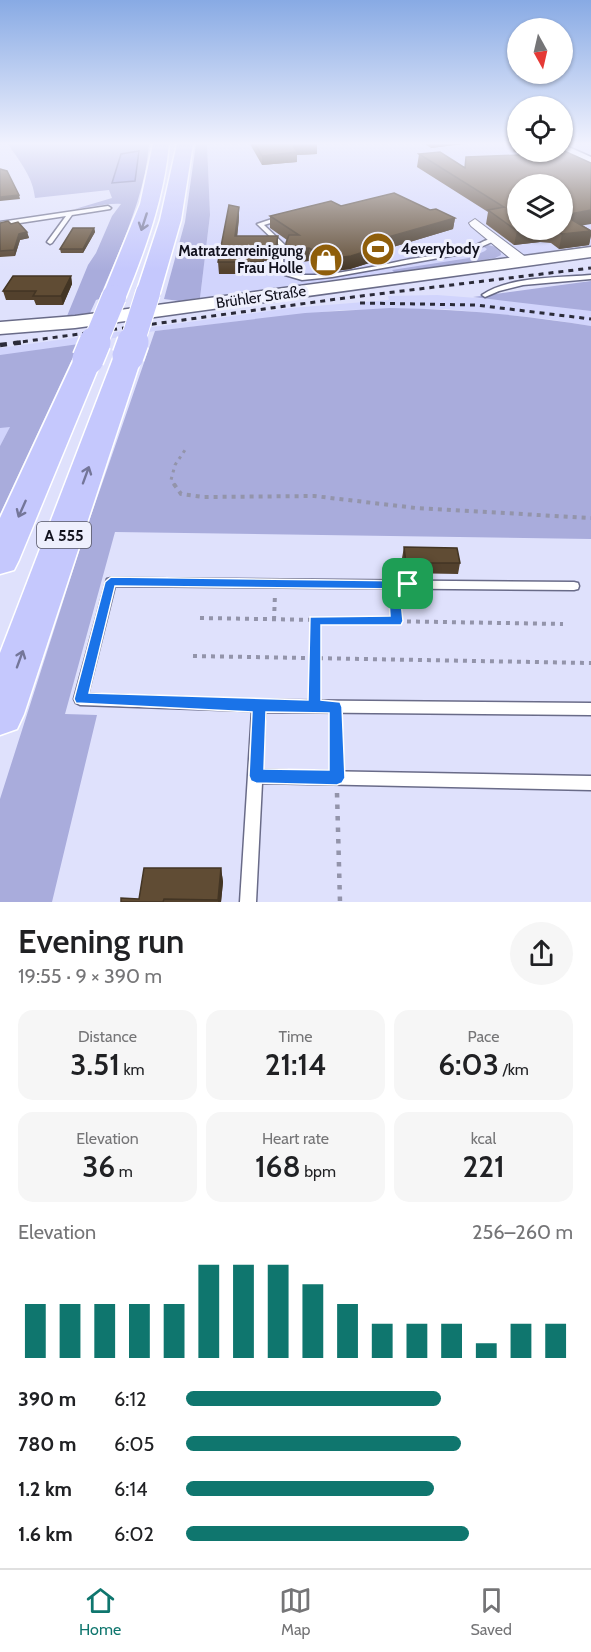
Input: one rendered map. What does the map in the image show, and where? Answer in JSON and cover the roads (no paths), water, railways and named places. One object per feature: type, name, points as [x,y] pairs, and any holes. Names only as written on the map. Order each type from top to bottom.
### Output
[{"type":"highway","name":"A 555","points":[[0,560],[137,242],[154,186]]},
{"type":"highway","name":"A 555","points":[[0,714],[128,356],[166,242],[180,186]]},
{"type":"main road","name":"Brühler Straße","points":[[0,328],[75,322],[591,252]]},
{"type":"street","points":[[475,223],[522,261]]},
{"type":"lane","points":[[0,224],[108,208]]},
{"type":"lane","points":[[50,242],[70,214]]},
{"type":"lane","name":"Brühler Straße","points":[[290,215],[260,224],[284,248],[279,256],[283,269],[287,274],[299,278],[332,275],[467,251],[496,239]]},
{"type":"lane","points":[[485,295],[495,290],[539,282],[591,277]]},
{"type":"lane","points":[[574,586],[111,582],[80,699],[259,706],[591,709]]},
{"type":"lane","points":[[248,902],[259,706]]},
{"type":"lane","points":[[256,776],[591,783]]},
{"type":"railway","points":[[13,343],[345,298],[591,268]]},
{"type":"railway","points":[[360,303],[476,305],[591,319]]},
{"type":"railway","points":[[0,345],[24,342]]},
{"type":"place","name":"4everybody","points":[[378,249]]},
{"type":"place","name":"Matratzenreinigung Frau Holle","points":[[326,260]]}]
